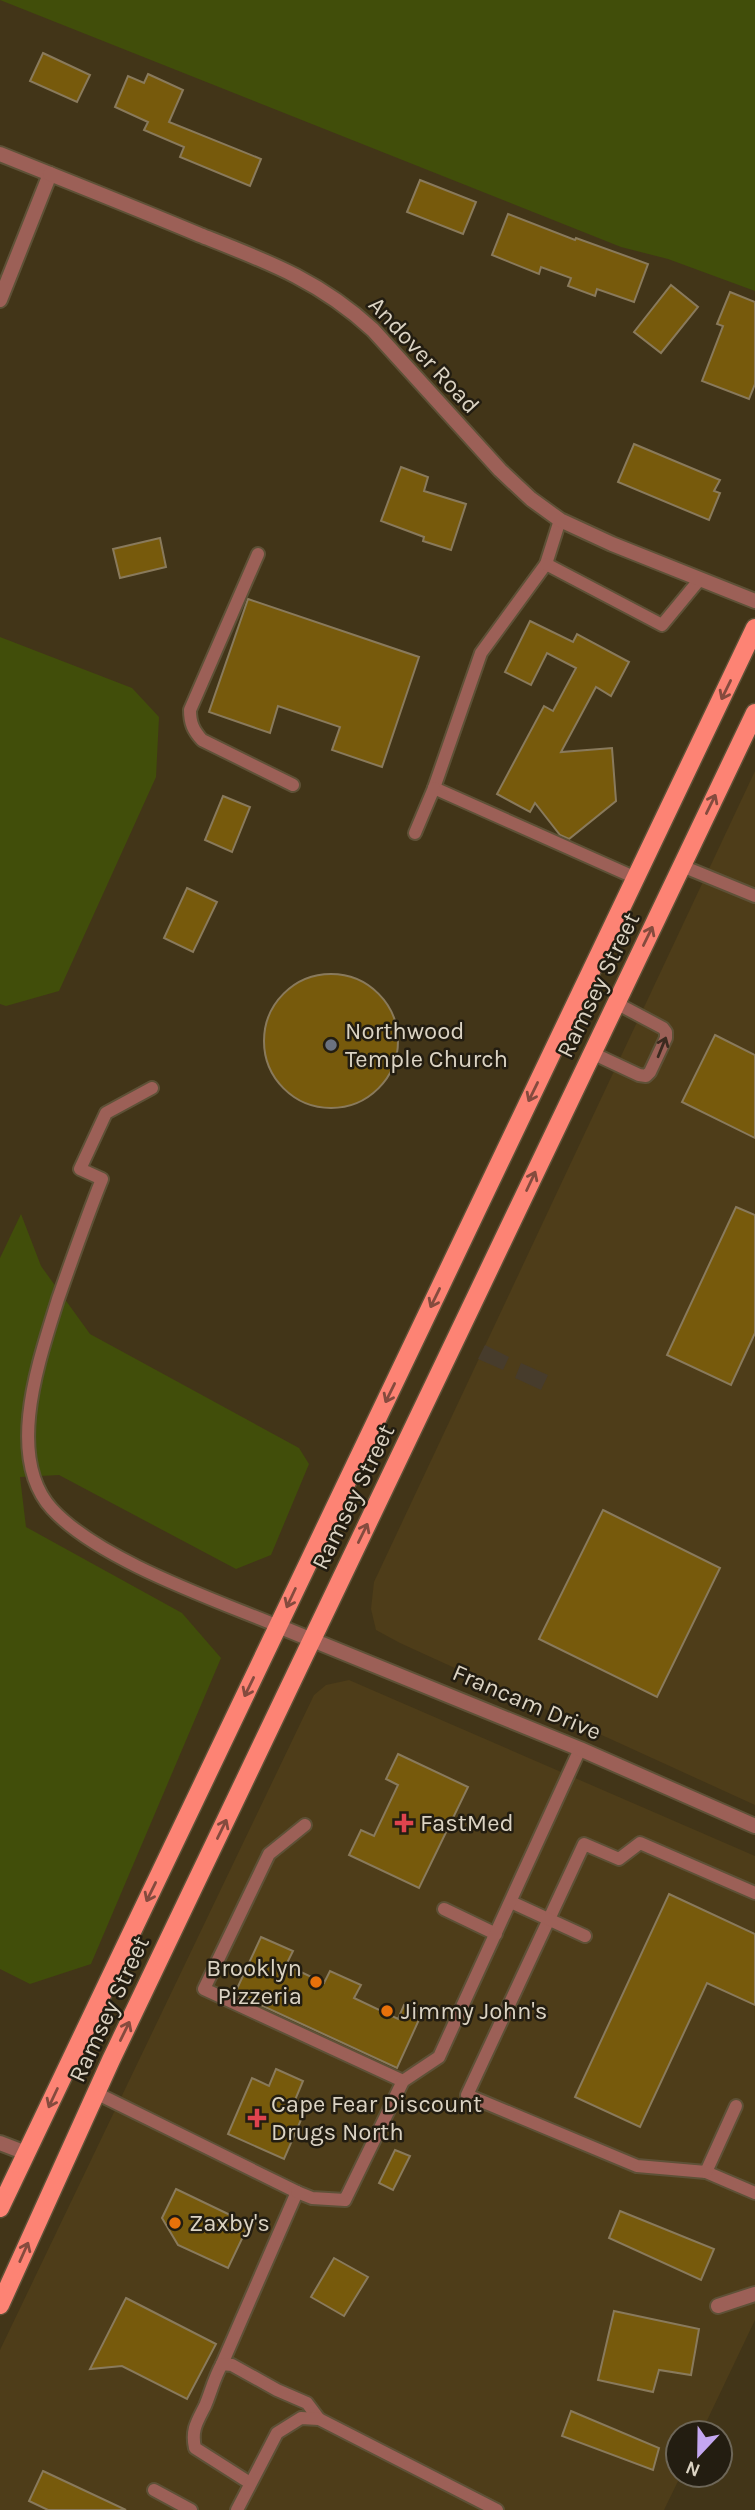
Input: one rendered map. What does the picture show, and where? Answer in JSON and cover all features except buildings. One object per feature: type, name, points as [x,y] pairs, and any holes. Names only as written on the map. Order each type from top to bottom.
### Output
[{"type":"main road","name":"Ramsey Street","points":[[0,2208],[755,628]]},
{"type":"main road","name":"Ramsey Street","points":[[0,2305],[96,2093],[755,713]]},
{"type":"street","name":"Andover Road","points":[[0,154],[283,268],[330,295],[355,313],[382,340],[516,486],[560,520],[612,544],[755,601]]},
{"type":"street","points":[[0,300],[50,174]]},
{"type":"street","name":"Francam Drive","points":[[278,1626],[580,1749],[755,1826]]},
{"type":"street","points":[[0,2143],[26,2153]]},
{"type":"street","points":[[718,2306],[755,2294]]},
{"type":"lane","points":[[415,833],[434,788],[481,653],[546,564],[560,520]]},
{"type":"lane","points":[[258,554],[190,710],[190,719],[193,730],[202,740],[293,785]]},
{"type":"lane","points":[[546,564],[662,625],[700,579]]},
{"type":"lane","points":[[434,788],[636,878]]},
{"type":"lane","points":[[682,866],[755,896]]},
{"type":"lane","points":[[592,1053],[639,1075],[646,1076],[650,1072],[666,1038],[666,1032],[616,1003]]},
{"type":"lane","points":[[152,1088],[106,1113],[80,1169],[102,1179],[65,1278],[33,1385],[29,1440],[33,1474],[50,1507],[103,1547],[160,1576],[278,1626]]},
{"type":"lane","points":[[96,2093],[297,2192],[312,2198],[345,2200],[403,2081],[439,2057],[580,1749]]},
{"type":"lane","points":[[305,1825],[268,1854],[204,1989],[403,2081]]},
{"type":"lane","points":[[755,1893],[640,1843],[619,1859],[584,1844],[467,2095],[637,2166],[706,2172],[755,2193]]},
{"type":"lane","points":[[511,1902],[584,1936]]},
{"type":"lane","points":[[444,1909],[496,1934]]},
{"type":"lane","points":[[706,2172],[736,2106]]},
{"type":"lane","points":[[250,2483],[195,2448],[192,2436],[212,2381],[222,2364],[297,2192]]},
{"type":"lane","points":[[222,2364],[232,2365],[307,2403],[319,2419]]},
{"type":"lane","points":[[237,2510],[277,2433],[301,2418],[319,2419],[497,2510]]},
{"type":"lane","points":[[155,2490],[191,2510]]},
{"type":"shaded area","points":[[755,771],[755,1805],[400,1643],[376,1630],[371,1609],[374,1582]]},
{"type":"shaded area","points":[[485,1345],[509,1357],[503,1370],[478,1359]]},
{"type":"shaded area","points":[[521,1363],[548,1375],[541,1390],[515,1378]]},
{"type":"shaded area","points":[[349,1680],[755,1856],[755,2320],[708,2419],[664,2419],[664,2489],[674,2489],[664,2510],[0,2510],[0,2350],[314,1695],[326,1685]]},
{"type":"green space","points":[[0,0],[755,0],[755,291],[668,259],[621,247]]},
{"type":"green space","points":[[0,637],[132,688],[159,717],[156,777],[59,991],[6,1006],[0,1004]]},
{"type":"green space","points":[[21,1214],[41,1266],[90,1334],[299,1448],[309,1464],[271,1555],[236,1569],[59,1475],[20,1477],[26,1527],[182,1613],[221,1658],[91,1964],[30,1984],[0,1969],[0,1258]]},
{"type":"place","name":"Northwood Temple Church","points":[[331,1045]]},
{"type":"place","name":"FastMed","points":[[404,1823]]},
{"type":"place","name":"Brooklyn Pizzeria","points":[[316,1982]]},
{"type":"place","name":"Jimmy John's","points":[[387,2011]]},
{"type":"place","name":"Cape Fear Discount Drugs North","points":[[257,2118]]},
{"type":"place","name":"Zaxby's","points":[[175,2223]]}]
